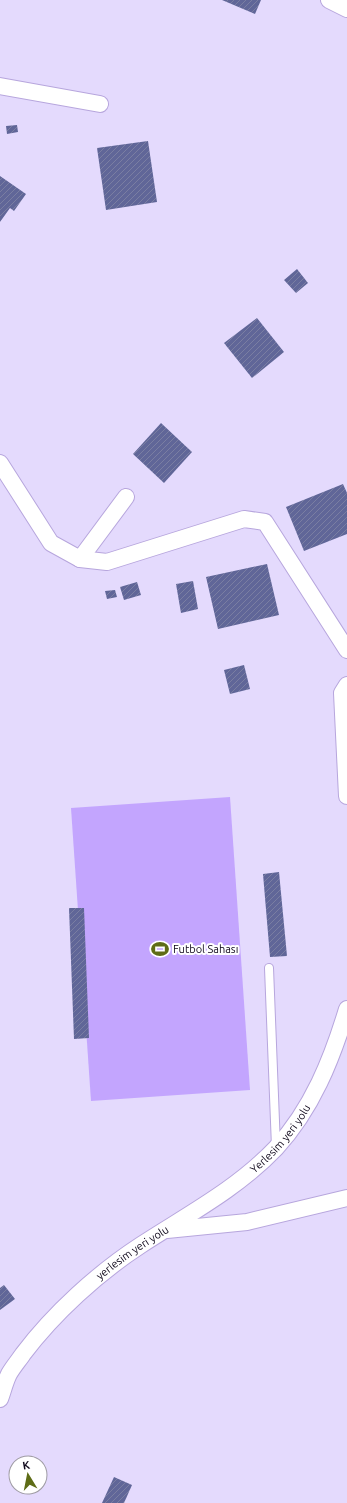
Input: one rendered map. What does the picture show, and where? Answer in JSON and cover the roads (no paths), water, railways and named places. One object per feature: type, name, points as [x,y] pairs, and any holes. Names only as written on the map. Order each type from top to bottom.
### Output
[{"type":"street","points":[[329,0],[347,9]]},
{"type":"street","points":[[0,86],[100,104]]},
{"type":"street","points":[[0,463],[51,543],[80,559],[107,562],[244,519],[265,522],[347,650]]},
{"type":"street","points":[[80,559],[126,497]]},
{"type":"street","points":[[347,684],[342,693],[347,796]]},
{"type":"street","name":"Yerlesim yeri yolu","points":[[166,1230],[233,1185],[276,1148],[294,1126],[311,1100],[330,1059],[347,1009]]},
{"type":"street","name":"yerlesim yeri yolu","points":[[0,1399],[5,1373],[40,1332],[76,1297],[117,1262],[166,1230],[247,1222],[347,1198]]},
{"type":"lane","points":[[269,968],[276,1148]]},
{"type":"place","name":"Futbol Sahası","points":[[160,949]]}]
